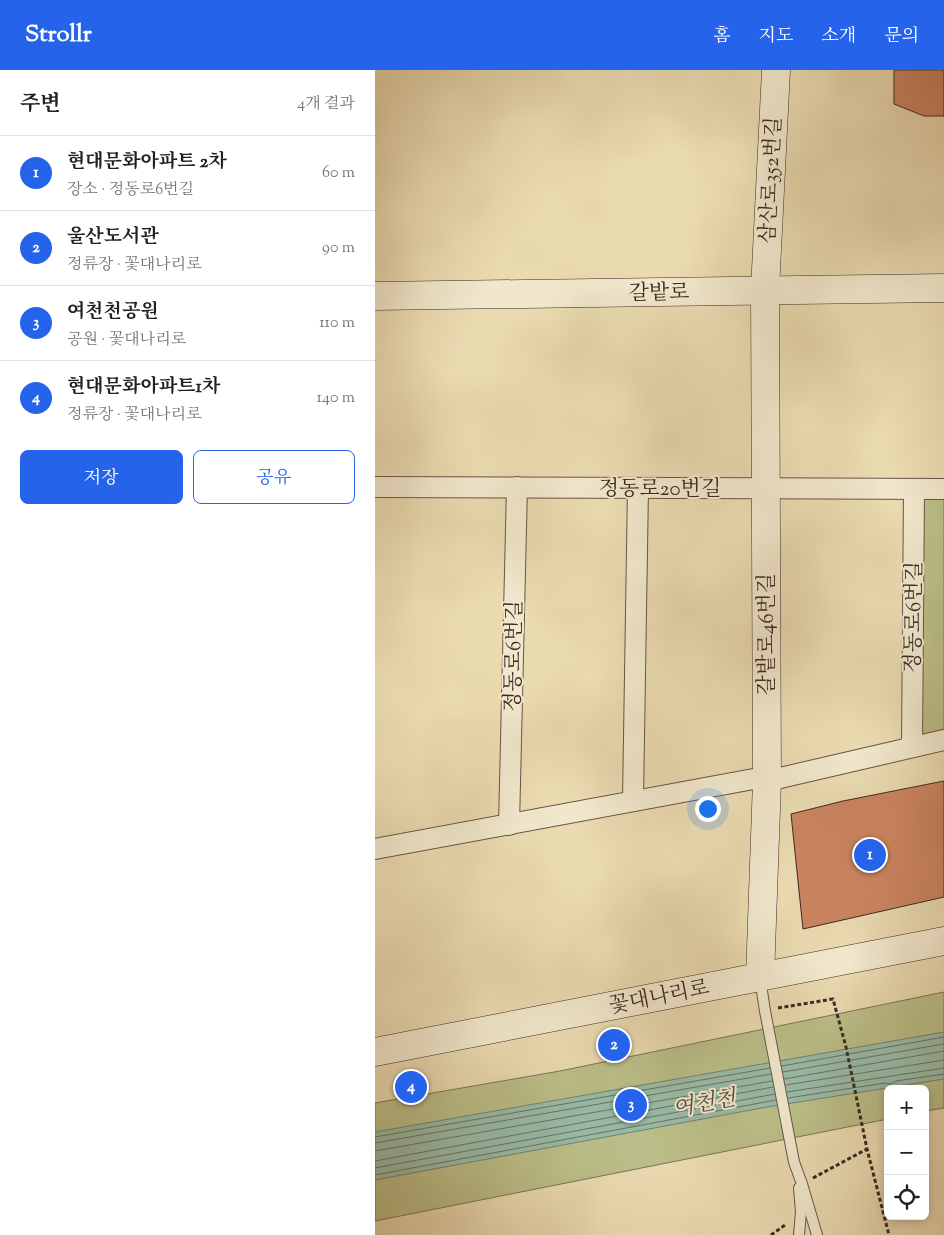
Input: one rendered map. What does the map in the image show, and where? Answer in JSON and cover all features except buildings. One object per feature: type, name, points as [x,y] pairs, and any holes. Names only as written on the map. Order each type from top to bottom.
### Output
[{"type":"street","name":"삼산로352번길","points":[[765,290],[775,70]]},
{"type":"street","name":"갈밭로","points":[[375,296],[944,288]]},
{"type":"street","name":"갈밭로46번길","points":[[760,977],[767,781],[765,290]]},
{"type":"street","name":"정동로20번길","points":[[375,487],[944,489]]},
{"type":"street","name":"정동로6번길","points":[[509,825],[517,488]]},
{"type":"street","points":[[633,800],[638,488]]},
{"type":"street","name":"정동로6번길","points":[[912,746],[915,489]]},
{"type":"street","points":[[375,848],[759,778],[767,781],[944,740]]},
{"type":"street","name":"꽃대나리로","points":[[375,1052],[944,941]]},
{"type":"lane","points":[[760,977],[765,1013],[795,1166],[801,1212],[799,1235]]},
{"type":"lane","points":[[795,1166],[817,1235]]},
{"type":"path","points":[[765,1013],[833,999],[846,1047],[857,1104],[889,1235]]},
{"type":"green space","points":[[914,489],[944,489],[944,740],[912,746]]},
{"type":"green space","points":[[944,992],[944,1108],[929,1110],[929,1085],[884,1085],[884,1120],[375,1221],[375,1103],[560,1071]]},
{"type":"water","name":"여천천","points":[[944,1032],[944,1079],[906,1085],[884,1085],[884,1088],[767,1107],[375,1180],[375,1132]]},
{"type":"place","name":"현대문화아파트 2차","points":[[870,855]]},
{"type":"place","name":"울산도서관","points":[[614,1045]]},
{"type":"place","name":"현대문화아파트1차","points":[[411,1087]]},
{"type":"place","name":"여천천공원","points":[[631,1105]]}]
